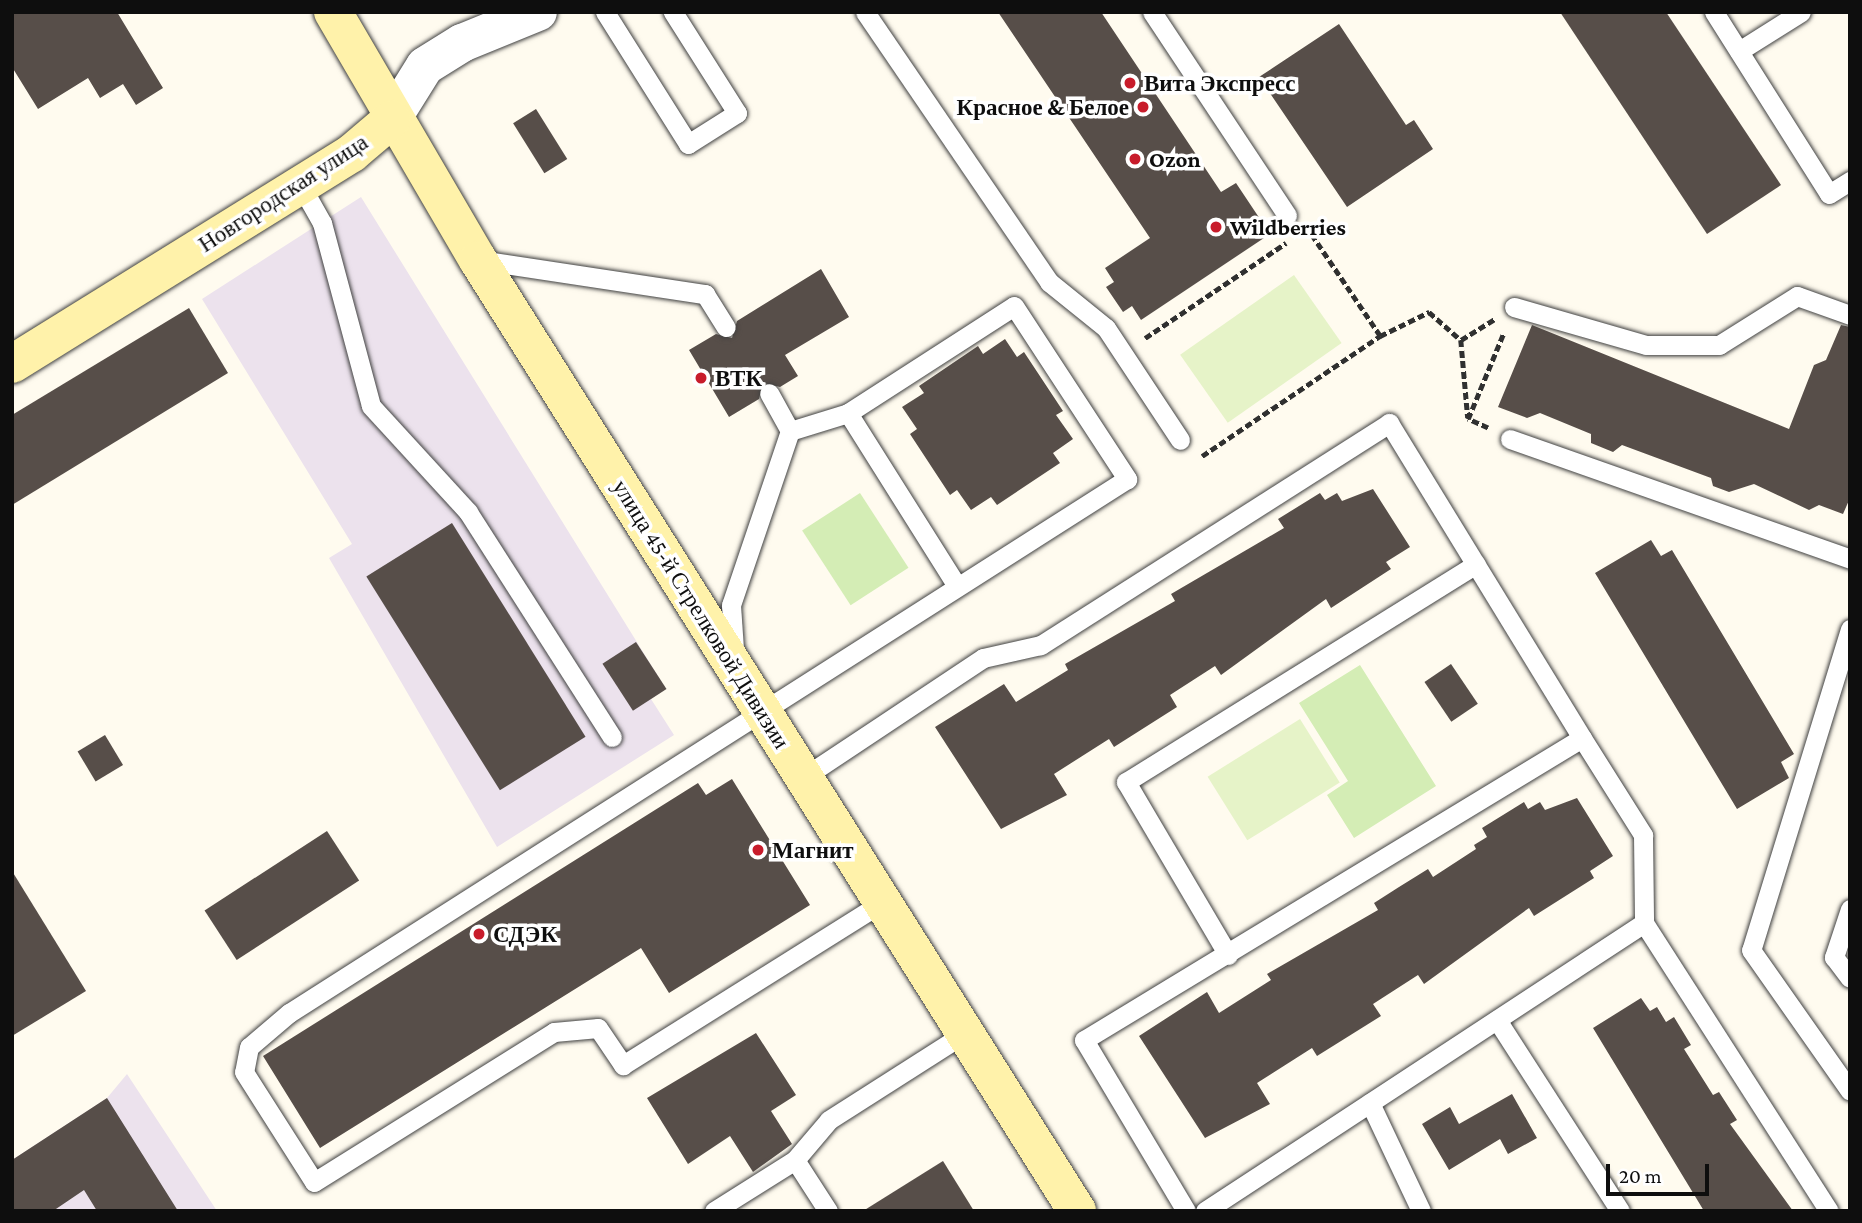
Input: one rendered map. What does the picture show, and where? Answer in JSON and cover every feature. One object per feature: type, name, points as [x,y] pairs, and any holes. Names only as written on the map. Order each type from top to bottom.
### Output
[{"type":"main road","name":"улица 45-й Стрелковой Дивизии","points":[[333,12],[393,119],[478,260],[1077,1211]]},
{"type":"main road","name":"Новгородская улица","points":[[12,364],[352,153],[393,119]]},
{"type":"street","name":"Новгородская улица","points":[[393,119],[425,66],[462,43],[538,12]]},
{"type":"lane","points":[[605,12],[688,144],[737,113],[673,12]]},
{"type":"lane","points":[[865,12],[1049,282],[1106,328],[1180,440]]},
{"type":"lane","points":[[1152,12],[1287,215]]},
{"type":"lane","points":[[1714,12],[1829,194],[1850,181]]},
{"type":"lane","points":[[1739,51],[1801,12]]},
{"type":"lane","points":[[300,184],[322,223],[371,406],[468,512],[612,737]]},
{"type":"lane","points":[[478,260],[705,294],[726,327]]},
{"type":"lane","points":[[1514,307],[1646,345],[1719,345],[1797,296],[1850,315]]},
{"type":"lane","points":[[790,430],[848,413],[1014,306],[1127,479],[957,586],[764,714],[289,1013],[248,1047],[244,1072],[314,1182],[554,1032],[598,1028],[623,1065],[883,901]]},
{"type":"lane","points":[[737,671],[731,605],[790,430],[769,393]]},
{"type":"lane","points":[[848,413],[957,586]]},
{"type":"lane","points":[[804,776],[983,658],[1041,645],[1389,424],[1643,835],[1644,923],[1829,1211]]},
{"type":"lane","points":[[1510,439],[1850,559]]},
{"type":"lane","points":[[1228,955],[1126,782],[1476,564]]},
{"type":"lane","points":[[1850,629],[1751,950],[1850,1091]]},
{"type":"lane","points":[[1186,1211],[1083,1041],[1582,738]]},
{"type":"lane","points":[[1850,909],[1834,957],[1850,978]]},
{"type":"lane","points":[[1219,1208],[1370,1103],[1644,923]]},
{"type":"lane","points":[[1497,1020],[1620,1211]]},
{"type":"lane","points":[[714,1211],[795,1160],[829,1120],[965,1033]]},
{"type":"lane","points":[[1370,1103],[1421,1211]]},
{"type":"lane","points":[[795,1160],[828,1211]]},
{"type":"path","points":[[1123,353],[1307,228],[1380,336]]},
{"type":"path","points":[[1461,340],[1514,307]]},
{"type":"path","points":[[1468,419],[1514,307]]},
{"type":"path","points":[[1180,440],[1195,461],[1380,336],[1429,312],[1461,340],[1468,419]]},
{"type":"path","points":[[1468,419],[1510,439]]},
{"type":"shaded area","points":[[361,197],[666,689],[651,699],[674,735],[497,847],[329,558],[352,544],[202,299]]},
{"type":"shaded area","points":[[127,1074],[217,1211],[12,1211],[12,1160],[107,1098]]},
{"type":"green space","points":[[1294,275],[1342,343],[1228,423],[1180,355]]},
{"type":"green space","points":[[860,493],[908,568],[851,605],[802,531]]},
{"type":"green space","points":[[1360,665],[1436,786],[1354,838],[1327,795],[1348,781],[1299,703]]},
{"type":"green space","points":[[1300,719],[1340,783],[1247,840],[1208,777]]},
{"type":"building","points":[[12,12],[117,12],[163,88],[136,105],[123,84],[100,98],[88,78],[38,109],[12,67]]},
{"type":"building","points":[[998,12],[1101,12],[1221,192],[1236,183],[1270,234],[1141,320],[1132,306],[1123,312],[1106,287],[1114,282],[1105,268],[1150,238]]},
{"type":"building","points":[[1560,12],[1666,12],[1781,185],[1707,234]]},
{"type":"building","points":[[1339,24],[1406,125],[1414,120],[1433,149],[1347,207],[1259,77]]},
{"type":"building","points":[[536,109],[567,159],[544,173],[513,123]]},
{"type":"building","points":[[821,269],[849,317],[785,355],[798,376],[780,387],[763,383],[759,399],[729,417],[689,350],[716,334],[732,338],[737,321]]},
{"type":"building","points":[[189,308],[228,373],[12,505],[12,415]]},
{"type":"building","points":[[1532,325],[1789,429],[1814,365],[1826,360],[1841,325],[1850,327],[1850,498],[1843,514],[1819,505],[1809,510],[1754,484],[1729,492],[1713,486],[1711,478],[1622,445],[1613,452],[1591,443],[1591,434],[1540,413],[1527,418],[1498,407]]},
{"type":"building","points":[[1005,339],[1017,357],[1024,352],[1063,411],[1056,415],[1073,439],[1053,453],[1060,463],[997,505],[991,497],[971,510],[957,490],[950,495],[910,434],[917,429],[902,407],[924,393],[919,386],[978,346],[983,354]]},
{"type":"building","points":[[1373,489],[1410,547],[1386,562],[1391,569],[1331,608],[1326,599],[1221,675],[1215,666],[1170,695],[1177,707],[1114,747],[1109,739],[1054,774],[1067,795],[1001,829],[935,727],[1004,684],[1016,702],[1068,670],[1065,664],[1175,601],[1171,594],[1284,528],[1278,519],[1320,493],[1325,500],[1337,493],[1342,501]]},
{"type":"building","points":[[452,523],[586,737],[500,790],[366,577]]},
{"type":"building","points":[[1651,540],[1661,556],[1672,550],[1794,754],[1781,762],[1789,778],[1737,809],[1595,573]]},
{"type":"building","points":[[636,642],[666,689],[633,711],[602,664]]},
{"type":"building","points":[[1451,664],[1478,704],[1451,722],[1424,682]]},
{"type":"building","points":[[105,735],[123,765],[96,781],[78,751]]},
{"type":"building","points":[[732,779],[810,905],[669,993],[641,948],[320,1148],[263,1056],[698,783],[706,795]]},
{"type":"building","points":[[1577,798],[1613,856],[1590,871],[1594,878],[1534,916],[1529,908],[1424,984],[1418,975],[1373,1004],[1381,1016],[1317,1056],[1312,1048],[1257,1083],[1270,1104],[1205,1138],[1139,1036],[1207,992],[1219,1013],[1271,980],[1267,974],[1378,910],[1374,903],[1399,887],[1428,869],[1433,877],[1476,849],[1474,845],[1487,837],[1482,828],[1524,802],[1528,809],[1540,802],[1545,810]]},
{"type":"building","points":[[327,831],[359,880],[237,960],[205,911]]},
{"type":"building","points":[[12,871],[86,991],[12,1036]]},
{"type":"building","points":[[1641,998],[1650,1011],[1657,1007],[1666,1022],[1674,1017],[1691,1045],[1684,1049],[1713,1095],[1719,1092],[1737,1120],[1730,1124],[1793,1211],[1704,1211],[1593,1028]]},
{"type":"building","points":[[756,1033],[796,1095],[771,1111],[792,1144],[753,1172],[730,1136],[688,1164],[647,1098]]},
{"type":"building","points":[[1512,1094],[1537,1138],[1508,1154],[1500,1139],[1449,1170],[1422,1124],[1450,1107],[1459,1124]]},
{"type":"building","points":[[107,1098],[178,1211],[97,1211],[84,1190],[53,1211],[12,1211],[12,1160]]},
{"type":"building","points":[[943,1161],[974,1211],[863,1211]]},
{"type":"place","name":"Вита Экспресс","points":[[1130,83]]},
{"type":"place","name":"Красное & Белое","points":[[1143,107]]},
{"type":"place","name":"Ozon","points":[[1135,159]]},
{"type":"place","name":"Wildberries","points":[[1216,227]]},
{"type":"place","name":"ВТК","points":[[701,378]]},
{"type":"place","name":"Магнит","points":[[758,850]]},
{"type":"place","name":"СДЭК","points":[[479,934]]}]
